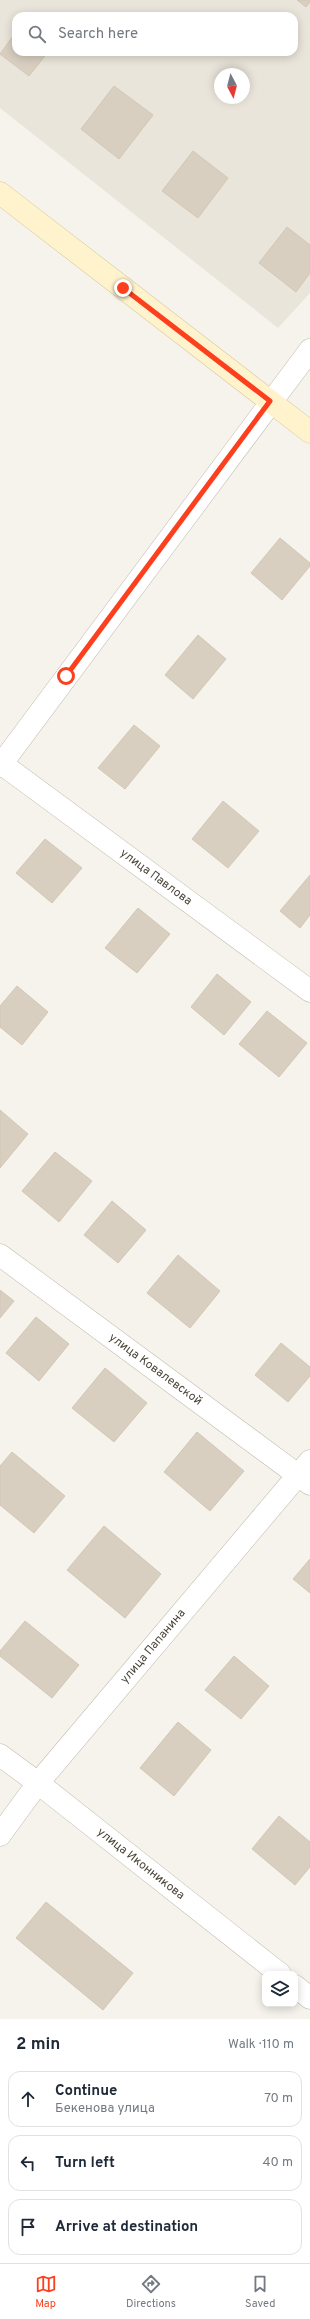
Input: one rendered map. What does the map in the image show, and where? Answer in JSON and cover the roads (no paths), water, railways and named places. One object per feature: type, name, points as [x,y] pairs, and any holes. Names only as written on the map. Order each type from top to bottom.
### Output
[{"type":"street","points":[[0,193],[310,432]]},
{"type":"street","points":[[1,765],[270,401],[310,350]]},
{"type":"street","name":"улица Павлова","points":[[1,765],[310,991]]},
{"type":"street","name":"улица Ковалевской","points":[[0,1255],[306,1473]]},
{"type":"street","name":"улица Папанина","points":[[0,1835],[38,1783],[306,1473]]},
{"type":"street","name":"улица Иконникова","points":[[0,1755],[38,1783],[276,1971]]},
{"type":"street","points":[[298,1988],[310,1998]]}]
